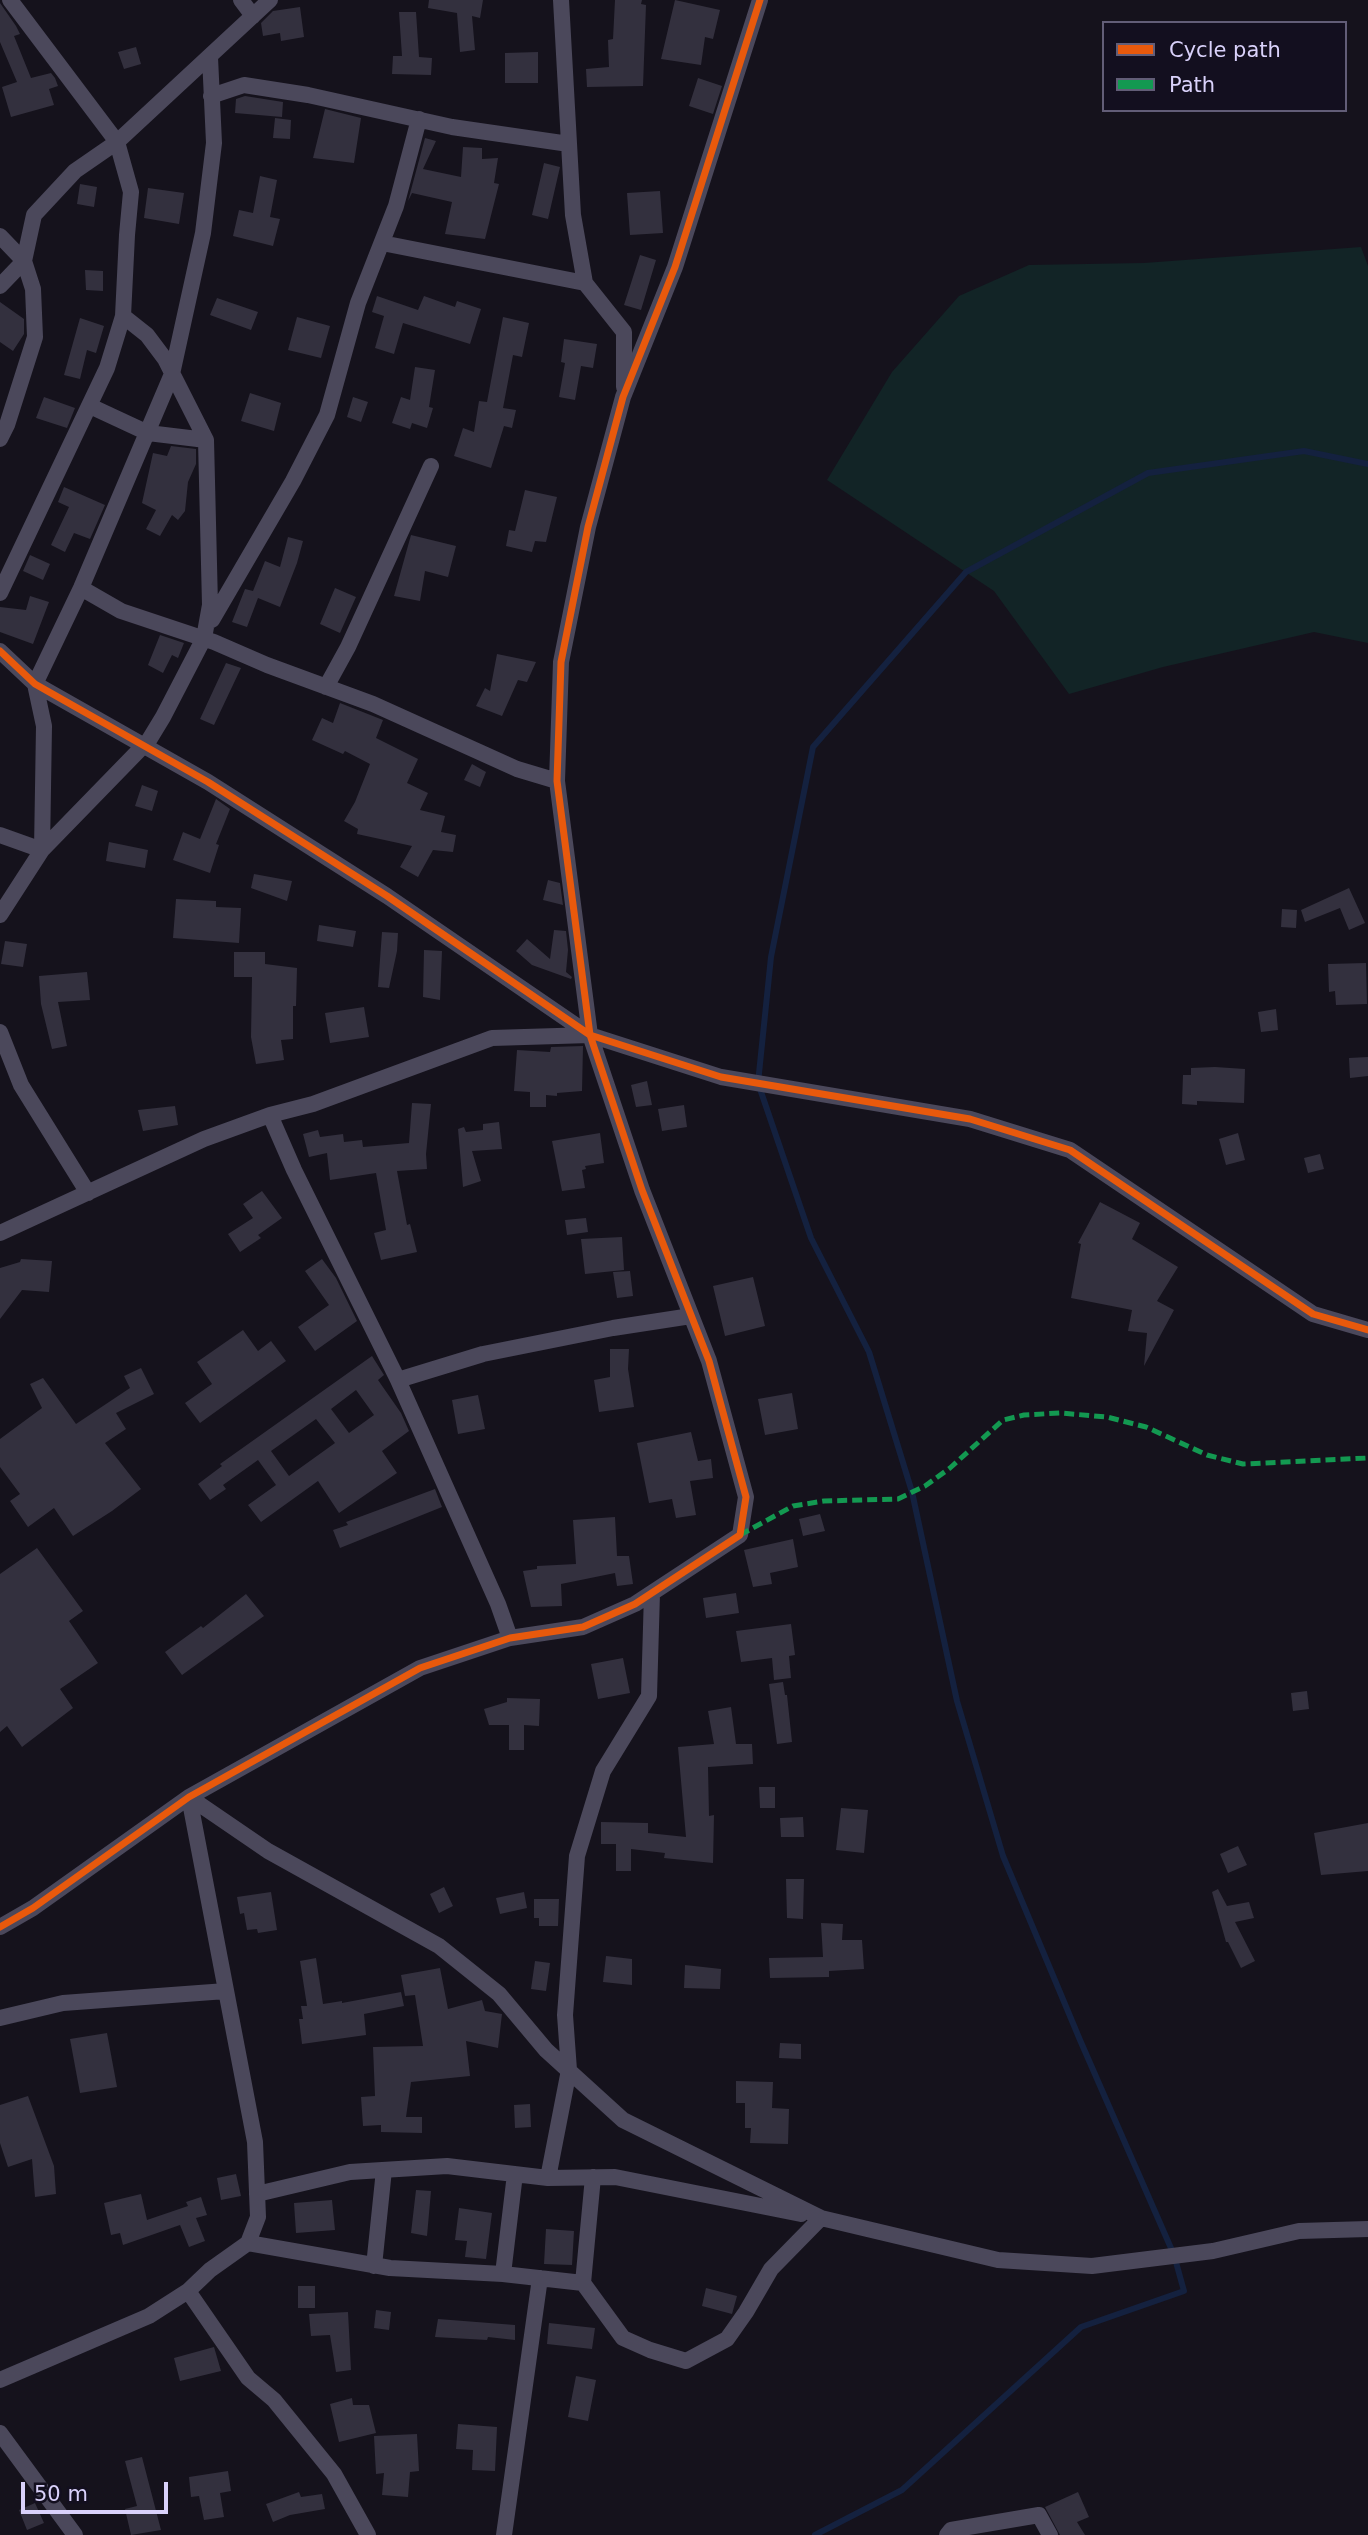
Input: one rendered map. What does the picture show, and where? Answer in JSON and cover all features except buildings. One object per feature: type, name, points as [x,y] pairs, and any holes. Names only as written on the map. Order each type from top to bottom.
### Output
[{"type":"street","points":[[0,593],[107,368],[123,316],[131,192],[117,142],[10,0]]},
{"type":"street","points":[[241,0],[253,16]]},
{"type":"street","points":[[0,286],[24,261],[34,215],[75,171],[117,142],[270,0]]},
{"type":"street","points":[[561,0],[573,215],[585,283],[624,332],[623,397]]},
{"type":"street","points":[[0,1927],[33,1908],[189,1797],[420,1668],[510,1638],[583,1627],[635,1604],[740,1535],[746,1497],[709,1361],[642,1190],[590,1035],[557,781],[562,662],[588,527],[623,397],[675,267],[760,0]]},
{"type":"street","points":[[42,850],[44,726],[35,684],[81,588],[172,374],[203,233],[214,143],[210,57]]},
{"type":"street","points":[[211,96],[244,85],[308,95],[452,127],[569,144]]},
{"type":"street","points":[[0,915],[42,850],[149,740],[220,603],[293,481],[327,415],[358,303],[396,206],[419,119]]},
{"type":"street","points":[[0,236],[24,261],[33,289],[35,337],[0,439]]},
{"type":"street","points":[[382,243],[585,283]]},
{"type":"street","points":[[123,316],[147,335],[165,359],[206,440],[210,606],[204,638]]},
{"type":"street","points":[[90,406],[148,433],[206,440]]},
{"type":"street","points":[[326,687],[348,648],[431,466]]},
{"type":"street","points":[[81,588],[121,611],[204,638],[373,704],[517,769],[557,781]]},
{"type":"street","points":[[0,652],[35,684],[208,782],[387,896],[590,1035],[721,1077],[970,1119],[1070,1150],[1312,1314],[1368,1330]]},
{"type":"street","points":[[0,835],[42,850]]},
{"type":"street","points":[[0,1032],[21,1085],[88,1194]]},
{"type":"street","points":[[0,1233],[204,1139],[270,1115],[313,1104],[492,1038],[590,1035]]},
{"type":"street","points":[[270,1115],[294,1170],[398,1380],[498,1604],[510,1638]]},
{"type":"street","points":[[398,1380],[483,1354],[612,1328],[691,1316]]},
{"type":"street","points":[[548,2178],[569,2070],[565,2015],[577,1856],[603,1771],[649,1696],[652,1593]]},
{"type":"street","points":[[189,1797],[268,1851],[439,1946],[499,1994],[546,2050],[623,2120],[821,2218]]},
{"type":"street","points":[[0,2380],[149,2316],[188,2291],[210,2270],[248,2244],[258,2217],[255,2142],[189,1797]]},
{"type":"street","points":[[0,2018],[63,2003],[226,1991]]},
{"type":"street","points":[[257,2194],[350,2172],[447,2166],[548,2178],[615,2178],[821,2218],[998,2260],[1092,2266],[1213,2251],[1299,2231],[1368,2230]]},
{"type":"street","points":[[374,2266],[384,2170]]},
{"type":"street","points":[[503,2274],[515,2174]]},
{"type":"street","points":[[593,2177],[583,2283],[623,2338],[686,2361],[727,2339],[771,2269],[821,2218]]},
{"type":"street","points":[[248,2244],[374,2266],[503,2274],[583,2283]]},
{"type":"street","points":[[504,2535],[540,2278]]},
{"type":"street","points":[[188,2291],[248,2378],[274,2400],[334,2474],[368,2535]]},
{"type":"street","points":[[0,2433],[75,2535]]},
{"type":"street","points":[[947,2535],[951,2530],[1039,2515],[1050,2535]]},
{"type":"shaded area","points":[[1361,247],[1368,266],[1368,643],[1314,632],[1163,667],[1069,694],[994,591],[827,480],[892,372],[959,296],[1029,265],[1144,263]]},
{"type":"waterway","points":[[815,2535],[902,2490],[1081,2327],[1184,2291],[1174,2255],[1003,1856],[957,1701],[912,1492],[869,1352],[811,1238],[758,1083],[771,957],[813,747],[966,572],[1148,473],[1304,451],[1368,464]]},
{"type":"marked path","points":[[740,1535],[793,1506],[824,1501],[898,1499],[925,1486],[950,1468],[1003,1420],[1024,1415],[1060,1413],[1107,1417],[1146,1427],[1207,1455],[1243,1464],[1368,1458]]},
{"type":"cycle path","points":[[0,1927],[33,1908],[189,1797],[420,1668],[510,1638],[583,1627],[635,1604],[740,1535],[746,1497],[709,1361],[642,1190],[590,1035],[557,781],[561,662],[588,527],[623,397],[675,267],[760,0]]},
{"type":"cycle path","points":[[0,651],[35,684],[208,782],[387,896],[590,1035],[721,1077],[970,1119],[1070,1150],[1313,1314],[1368,1330]]}]
